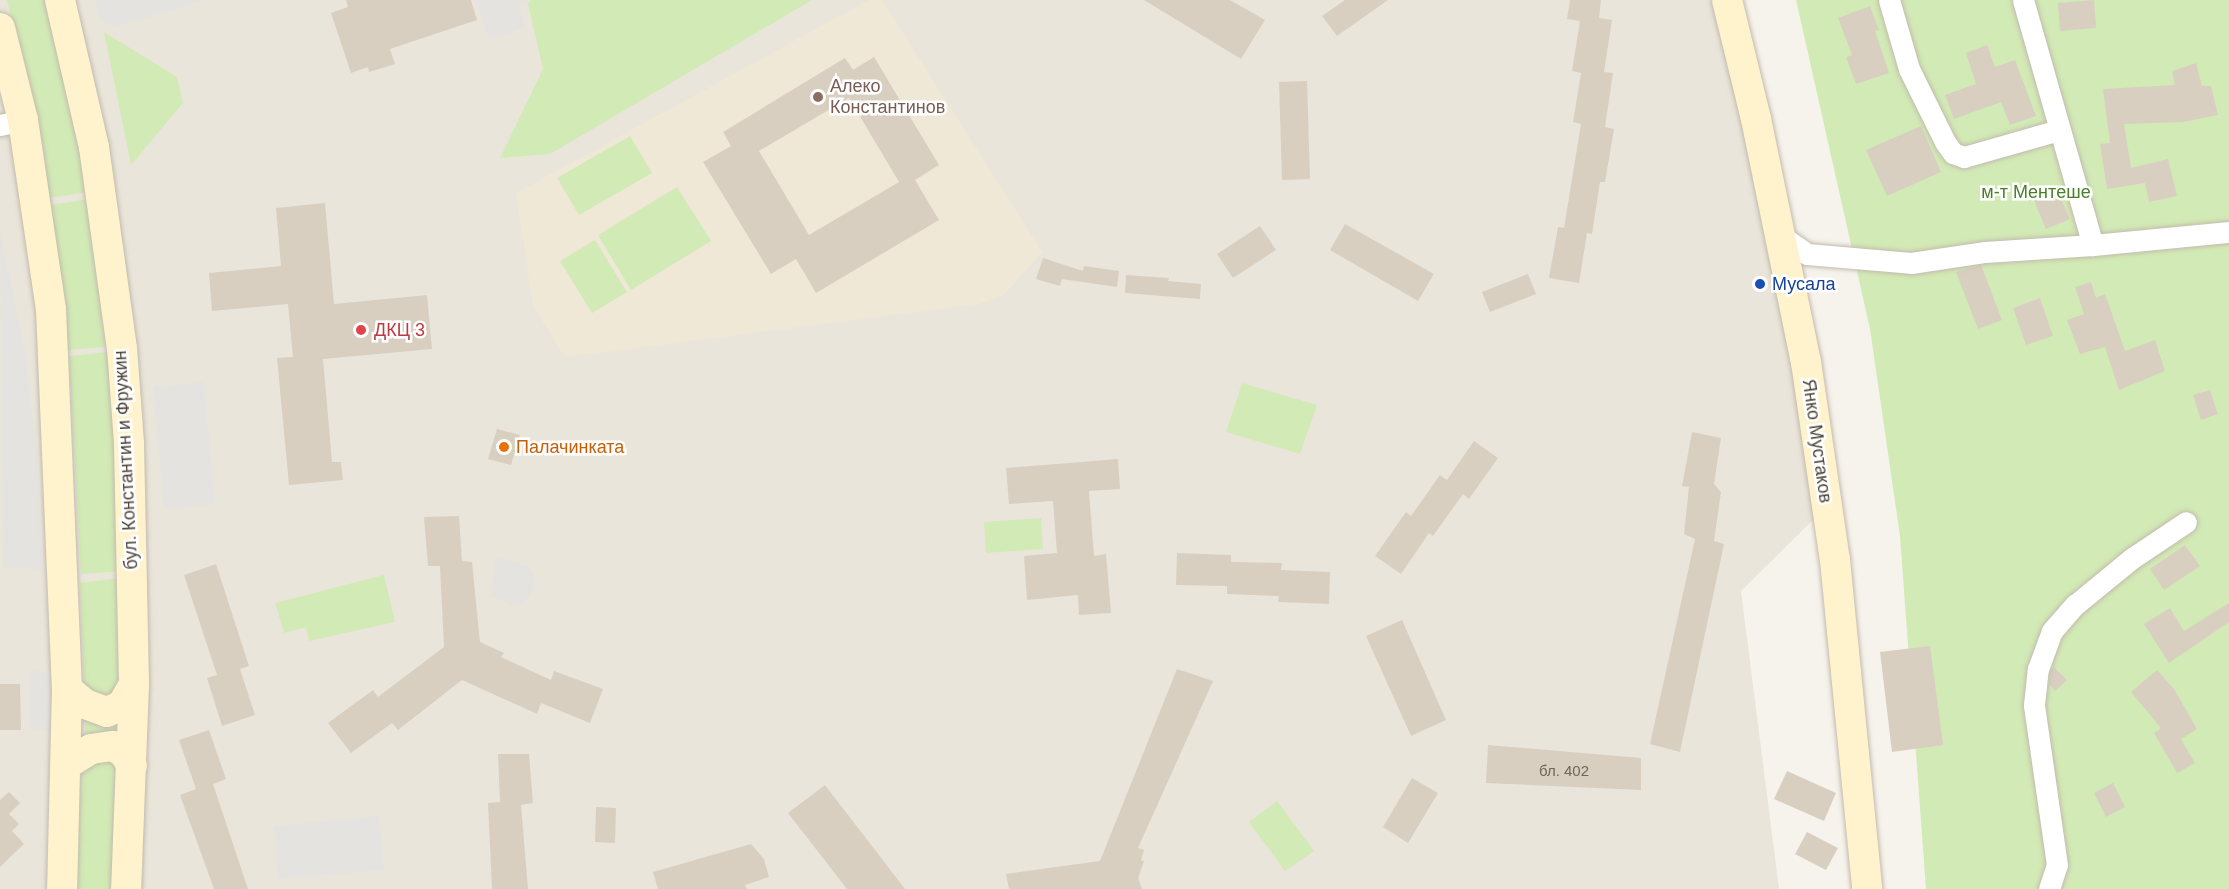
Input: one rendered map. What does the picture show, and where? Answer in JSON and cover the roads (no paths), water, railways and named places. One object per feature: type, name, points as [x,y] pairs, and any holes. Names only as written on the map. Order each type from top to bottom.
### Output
[{"type":"street","name":"бул. Константин и Фружин","points":[[60,0],[94,147],[122,348],[129,444],[134,684],[126,889]]},
{"type":"street","name":"Янко Мустаков","points":[[1727,0],[1756,119],[1806,362],[1835,560],[1867,889]]},
{"type":"street","points":[[1889,0],[1909,69],[1945,142],[1953,153],[1964,157],[2059,130]]},
{"type":"street","points":[[2023,0],[2094,245]]},
{"type":"street","points":[[0,28],[11,123],[51,309],[67,689],[67,764],[62,889]]},
{"type":"street","points":[[1780,235],[1807,254],[1911,263],[1985,252],[2094,245],[2229,232]]},
{"type":"street","points":[[2049,889],[2057,865],[2034,705],[2038,669],[2052,631],[2074,605],[2131,559],[2186,522]]},
{"type":"street","points":[[67,689],[85,704],[107,712],[122,705],[134,684]]},
{"type":"street","points":[[67,764],[91,749],[113,746],[124,753],[132,766]]},
{"type":"place","name":"Алеко Константинов","points":[[818,97]]},
{"type":"place","name":"Мусала","points":[[1760,284]]},
{"type":"place","name":"ДКЦ 3","points":[[361,330]]},
{"type":"place","name":"Палачинката","points":[[504,447]]},
{"type":"park label","name":"м-т Ментeше","points":[[2036,192]]}]
